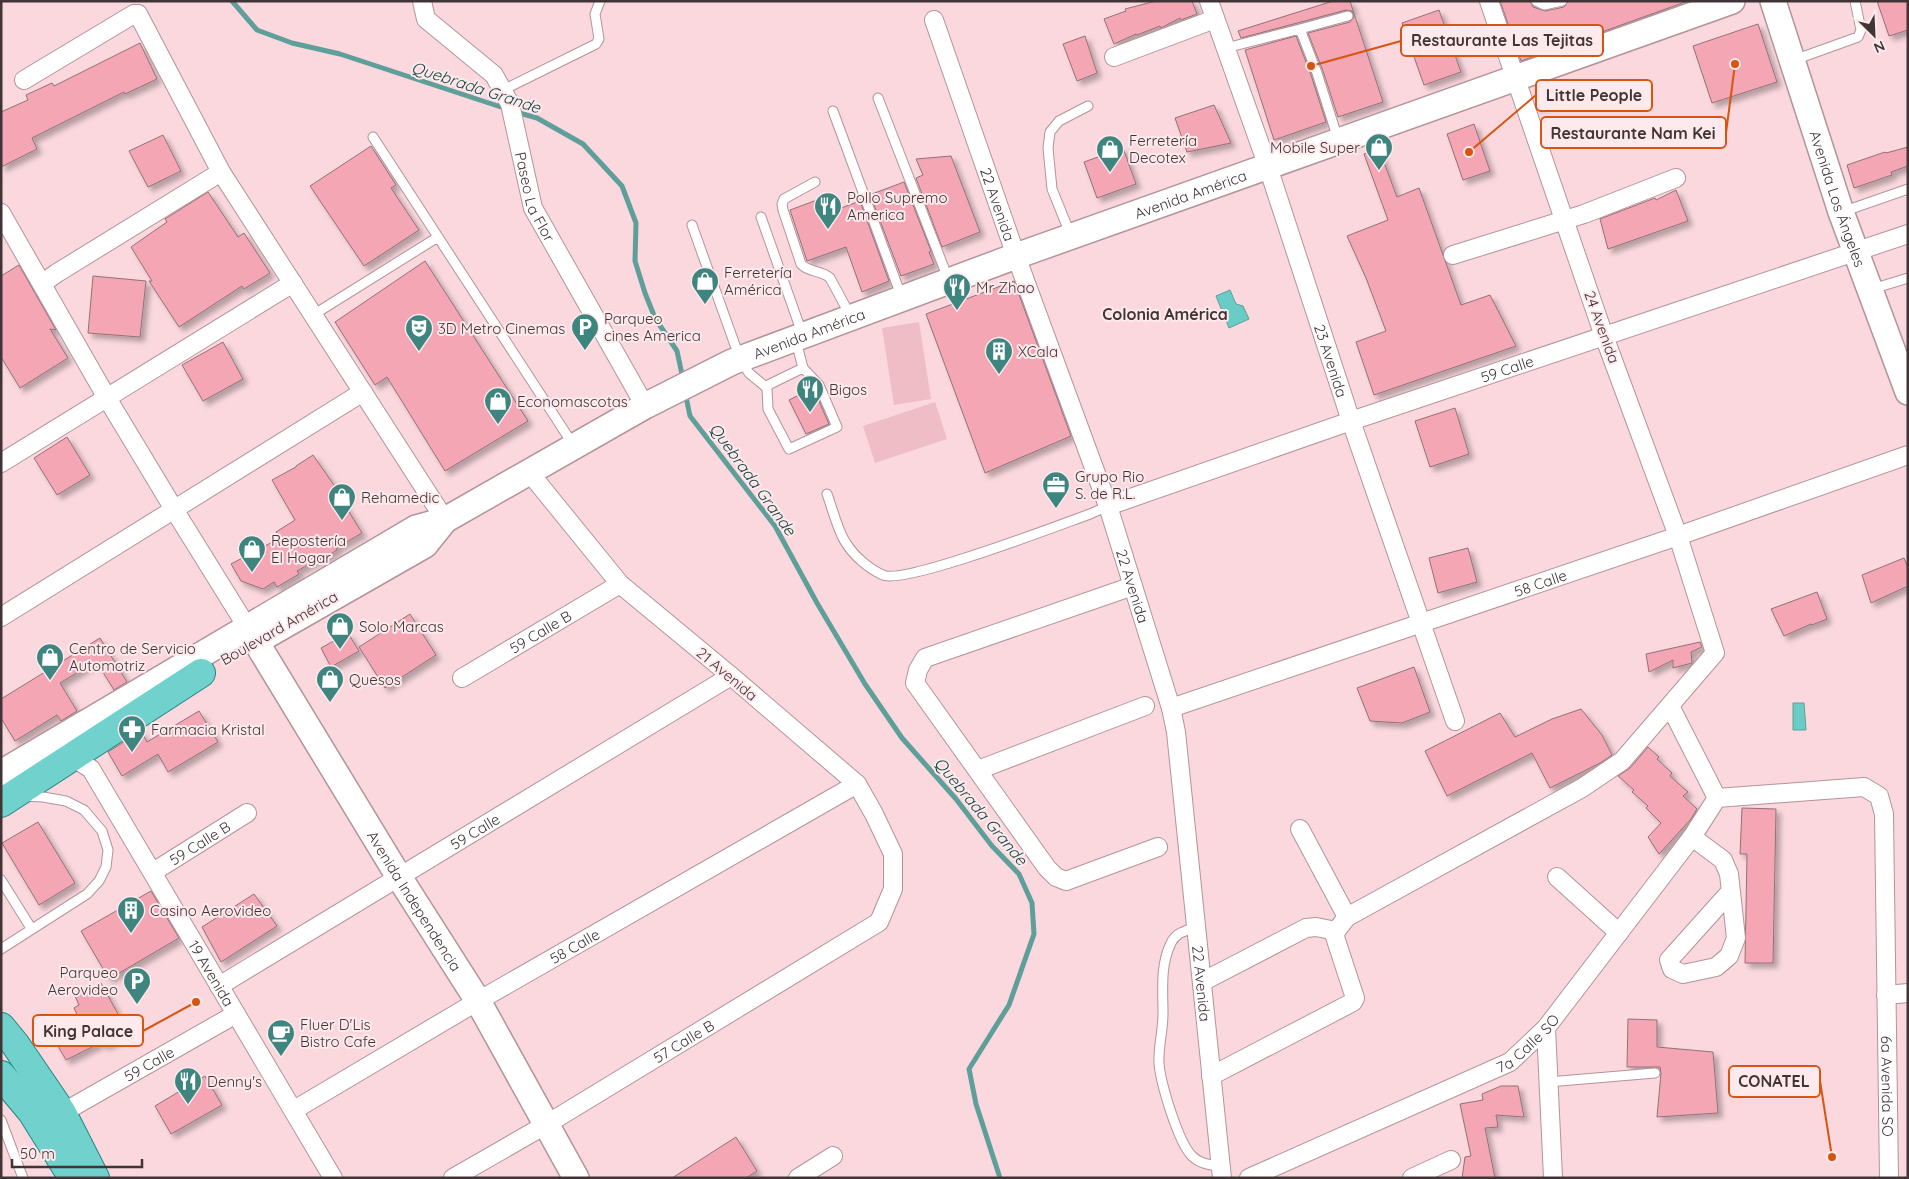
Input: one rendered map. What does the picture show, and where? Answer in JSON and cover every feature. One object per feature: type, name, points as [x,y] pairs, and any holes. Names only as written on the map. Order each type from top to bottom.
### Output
[{"type":"main road","name":"Avenida América","points":[[650,403],[736,361],[902,298],[1514,77],[1732,1]]},
{"type":"main road","name":"Avenida Los Ángeles","points":[[1773,1],[1794,60],[1842,212],[1908,392]]},
{"type":"main road","name":"Boulevard América","points":[[4,790],[416,528],[445,520],[650,403]]},
{"type":"main road","name":"Boulevard América","points":[[4,790],[165,689],[201,673],[251,634]]},
{"type":"main road","name":"Avenida Independencia","points":[[251,634],[398,877],[478,1001],[576,1178]]},
{"type":"main road","points":[[4,790],[76,761],[97,741],[201,673]]},
{"type":"main road","points":[[1,1027],[15,1044],[62,1113],[95,1178]]},
{"type":"main road","points":[[2,1078],[32,1112],[73,1178]]},
{"type":"street","name":"Paseo La Flor","points":[[422,1],[426,19],[494,75],[507,97],[520,144],[532,208],[650,403]]},
{"type":"street","name":"23 Avenida","points":[[1209,1],[1268,167],[1351,421],[1455,721]]},
{"type":"street","name":"24 Avenida","points":[[1489,1],[1604,336],[1678,536],[1715,653],[1670,706]]},
{"type":"street","points":[[24,80],[134,14],[138,14],[221,172],[445,520]]},
{"type":"street","points":[[1114,57],[1215,19]]},
{"type":"street","name":"22 Avenida","points":[[934,20],[1016,256],[1108,506],[1171,708],[1176,732],[1221,1172]]},
{"type":"street","points":[[43,284],[56,273],[221,172]]},
{"type":"street","points":[[1454,254],[1564,220],[1676,178]]},
{"type":"street","points":[[1,212],[107,398],[174,511],[251,634]]},
{"type":"street","name":"59 Calle","points":[[1108,506],[1351,421],[1908,234]]},
{"type":"street","points":[[1,463],[293,283]]},
{"type":"street","points":[[1,617],[363,392]]},
{"type":"street","name":"58 Calle","points":[[1171,708],[1678,536],[1908,455]]},
{"type":"street","name":"21 Avenida","points":[[529,472],[620,584],[857,784],[893,854],[894,889]]},
{"type":"street","name":"59 Calle B","points":[[462,678],[620,584]]},
{"type":"street","points":[[1133,586],[925,658],[918,670],[915,683],[1047,868],[1056,877],[1066,881],[1158,847]]},
{"type":"street","name":"59 Calle","points":[[219,986],[731,676]]},
{"type":"street","points":[[978,770],[1145,706]]},
{"type":"street","points":[[1202,982],[1306,928],[1341,924],[1582,788],[1622,761],[1670,706],[1717,798]]},
{"type":"street","name":"19 Avenida","points":[[76,761],[153,872],[333,1178]]},
{"type":"street","name":"58 Calle","points":[[294,1110],[478,1001],[857,784]]},
{"type":"street","name":"6a Avenida SO","points":[[1717,798],[1864,787],[1879,796],[1884,814],[1889,1178]]},
{"type":"street","name":"7a Calle SO","points":[[1249,1178],[1510,1062],[1546,1028],[1692,837],[1717,798]]},
{"type":"street","name":"59 Calle B","points":[[153,872],[247,813]]},
{"type":"street","points":[[1211,1076],[1355,1000],[1335,937],[1341,924],[1300,830]]},
{"type":"street","points":[[1692,837],[1723,860],[1728,874],[1736,938],[1729,956],[1716,967],[1683,974],[1672,969],[1669,960],[1730,892]]},
{"type":"street","points":[[1557,877],[1619,933]]},
{"type":"street","name":"57 Calle B","points":[[453,1178],[546,1124],[879,922],[894,889]]},
{"type":"street","points":[[1886,995],[1908,993]]},
{"type":"street","name":"59 Calle","points":[[62,1113],[236,1014]]},
{"type":"street","points":[[1546,1028],[1554,1178]]},
{"type":"street","points":[[798,1178],[833,1156]]},
{"type":"street","points":[[1412,1178],[1450,1160]]},
{"type":"lane","points":[[507,97],[596,44],[599,39],[596,14],[599,1]]},
{"type":"lane","points":[[1536,1],[1544,5],[1562,1]]},
{"type":"lane","points":[[1794,60],[1858,37],[1861,30],[1855,1]]},
{"type":"lane","points":[[1226,48],[1348,16]]},
{"type":"lane","points":[[1300,29],[1317,73],[1339,141]]},
{"type":"lane","points":[[878,98],[949,281]]},
{"type":"lane","points":[[1071,236],[1052,189],[1048,148],[1050,132],[1058,121],[1088,106]]},
{"type":"lane","points":[[833,111],[902,298]]},
{"type":"lane","points":[[373,137],[574,446]]},
{"type":"lane","points":[[815,182],[784,199],[782,204],[783,210],[801,264],[805,268],[826,274],[830,278],[852,317]]},
{"type":"lane","points":[[1842,212],[1908,189]]},
{"type":"lane","points":[[692,226],[736,361],[766,386],[768,390],[768,409],[790,449],[837,429],[819,386],[803,368],[799,337],[761,217]]},
{"type":"lane","points":[[313,315],[438,237]]},
{"type":"lane","points":[[1870,289],[1908,278]]},
{"type":"lane","points":[[766,386],[803,368]]},
{"type":"lane","points":[[827,494],[845,543],[868,567],[885,577],[912,574],[944,566],[1108,506]]},
{"type":"lane","points":[[1,949],[31,928],[87,894],[99,881],[106,867],[108,850],[102,832],[84,810],[66,801],[4,790]]},
{"type":"lane","points":[[1,880],[31,928]]},
{"type":"lane","points":[[1196,927],[1178,934],[1171,943],[1162,975],[1163,1017],[1160,1030],[1159,1064],[1166,1099],[1191,1156],[1221,1172]]},
{"type":"lane","points":[[1548,1082],[1655,1073]]},
{"type":"lane","points":[[1,1120],[24,1178]]},
{"type":"shaded area","points":[[919,322],[931,399],[894,405],[882,328]]},
{"type":"shaded area","points":[[935,402],[947,439],[875,463],[863,426]]},
{"type":"water","points":[[1230,290],[1236,304],[1243,306],[1249,319],[1229,328],[1216,296]]},
{"type":"water","points":[[1793,703],[1804,703],[1806,730],[1793,730]]},
{"type":"building","points":[[1156,1],[1192,1],[1197,14],[1181,20],[1180,18],[1161,28],[1160,26],[1136,34],[1114,44],[1104,19],[1126,11],[1125,9]]},
{"type":"building","points":[[1333,1],[1350,1],[1383,102],[1338,117],[1308,33],[1350,22],[1354,17],[1352,11],[1346,10],[1241,38],[1238,31]]},
{"type":"building","points":[[1500,1],[1530,1],[1533,7],[1545,11],[1564,7],[1568,1],[1688,1],[1521,61]]},
{"type":"building","points":[[1877,1],[1908,1],[1908,30],[1889,36]]},
{"type":"building","points":[[1439,10],[1461,72],[1424,85],[1402,23]]},
{"type":"building","points":[[1758,24],[1777,82],[1712,103],[1693,46]]},
{"type":"building","points":[[1085,36],[1097,73],[1077,81],[1063,44]]},
{"type":"building","points":[[1296,36],[1326,122],[1274,140],[1245,50]]},
{"type":"building","points":[[140,43],[157,79],[125,94],[124,92],[32,138],[37,149],[1,167],[1,112],[28,100],[26,95],[52,83],[54,86]]},
{"type":"building","points":[[1558,80],[1564,97],[1537,107],[1535,103]]},
{"type":"building","points":[[1214,105],[1231,143],[1187,152],[1175,118]]},
{"type":"building","points":[[1474,124],[1490,171],[1463,180],[1447,134]]},
{"type":"building","points":[[163,135],[181,171],[148,187],[129,151]]},
{"type":"building","points":[[371,146],[396,185],[391,188],[419,230],[364,266],[310,186]]},
{"type":"building","points":[[1908,147],[1908,166],[1891,172],[1892,175],[1854,188],[1847,165],[1885,152]]},
{"type":"building","name":"Ferretería Decotex","points":[[1123,148],[1136,184],[1097,198],[1084,162]]},
{"type":"building","points":[[1379,149],[1397,197],[1419,188],[1461,305],[1490,295],[1516,346],[1374,395],[1356,342],[1386,331],[1366,278],[1347,236],[1388,220],[1364,154]]},
{"type":"building","points":[[951,156],[980,232],[942,247],[916,178],[923,175],[916,159]]},
{"type":"building","points":[[904,182],[931,251],[929,252],[934,264],[901,276],[871,197],[872,194]]},
{"type":"building","points":[[1676,190],[1688,221],[1608,249],[1600,219],[1655,198],[1656,200]]},
{"type":"building","points":[[208,192],[238,237],[244,233],[270,273],[244,289],[242,286],[179,327],[149,281],[152,281],[131,247],[167,222],[165,219]]},
{"type":"building","name":"Pollo Supremo America","points":[[825,197],[830,212],[860,201],[889,281],[862,292],[846,247],[807,261],[790,210]]},
{"type":"building","name":"3D Metro Cinemas","points":[[425,261],[528,421],[445,471],[387,377],[375,385],[335,322]]},
{"type":"building","points":[[19,265],[56,330],[50,329],[68,358],[20,388],[1,357],[1,276]]},
{"type":"building","points":[[93,276],[146,281],[140,337],[88,333]]},
{"type":"building","name":"XCala","points":[[1014,281],[1071,436],[985,473],[926,314]]},
{"type":"building","points":[[223,342],[243,379],[203,401],[182,365]]},
{"type":"building","name":"Bigos","points":[[813,388],[829,424],[806,434],[789,400]]},
{"type":"building","points":[[1455,408],[1469,454],[1430,467],[1415,421]]},
{"type":"building","points":[[67,437],[90,475],[57,495],[34,458]]},
{"type":"building","points":[[313,455],[336,488],[362,533],[336,548],[337,550],[321,560],[320,558],[297,571],[299,574],[277,587],[274,582],[263,589],[241,581],[231,564],[280,538],[276,532],[295,520],[272,480]]},
{"type":"building","points":[[1468,548],[1477,582],[1438,593],[1429,558]]},
{"type":"building","points":[[1904,558],[1908,568],[1908,586],[1871,603],[1862,575]]},
{"type":"building","points":[[1817,592],[1827,619],[1784,636],[1771,609]]},
{"type":"building","points":[[410,614],[436,655],[385,688],[359,647]]},
{"type":"building","name":"Solo Marcas","points":[[348,633],[359,651],[331,667],[321,648]]},
{"type":"building","points":[[100,638],[127,682],[114,690],[96,661],[60,683],[77,711],[61,721],[57,715],[15,741],[1,718],[1,699]]},
{"type":"building","points":[[1700,642],[1702,647],[1691,652],[1692,663],[1673,668],[1673,660],[1649,672],[1646,654]]},
{"type":"building","points":[[1414,667],[1430,712],[1402,723],[1370,721],[1357,688]]},
{"type":"building","points":[[1581,709],[1602,735],[1612,755],[1550,788],[1532,753],[1447,796],[1425,751],[1500,713],[1515,737],[1552,719]]},
{"type":"building","points":[[199,711],[218,742],[168,772],[158,754],[122,776],[108,752],[141,731],[147,742]]},
{"type":"building","points":[[1648,747],[1659,757],[1657,759],[1672,773],[1670,776],[1688,792],[1683,796],[1697,809],[1691,819],[1659,854],[1648,837],[1661,823],[1646,808],[1648,806],[1632,792],[1634,790],[1618,776],[1630,768]]},
{"type":"building","points":[[1742,808],[1776,809],[1773,963],[1745,963],[1747,854],[1740,854]]},
{"type":"building","points":[[38,822],[75,883],[39,905],[2,843]]},
{"type":"building","name":"Casino Aerovideo","points":[[151,891],[179,938],[109,979],[81,931]]},
{"type":"building","points":[[254,894],[277,926],[221,962],[202,927]]},
{"type":"building","points":[[101,983],[129,1034],[104,1046],[102,1042],[66,1060],[55,1041],[83,1027],[74,1008],[79,1005],[75,996]]},
{"type":"building","points":[[1628,1019],[1657,1020],[1657,1047],[1713,1052],[1718,1113],[1657,1117],[1660,1067],[1627,1067]]},
{"type":"building","name":"Denny's","points":[[205,1076],[222,1105],[171,1134],[155,1106]]},
{"type":"building","points":[[1501,1086],[1518,1086],[1524,1117],[1496,1115],[1498,1127],[1485,1128],[1495,1178],[1462,1178],[1465,1157],[1471,1156],[1460,1104],[1483,1100],[1482,1094]]},
{"type":"building","points":[[736,1137],[757,1171],[746,1178],[672,1178]]},
{"type":"waterway","name":"Quebrada Grande","points":[[232,1],[257,30],[292,43],[340,54],[507,109]]},
{"type":"waterway","name":"Quebrada Grande","points":[[516,112],[537,118],[583,144],[622,186],[636,223],[635,261],[645,293],[655,318],[677,351],[683,379]]},
{"type":"waterway","name":"Quebrada Grande","points":[[685,392],[690,416],[775,526],[817,603],[865,684],[902,738],[956,799],[992,846],[1019,874],[1032,903],[1034,934],[1009,1005],[969,1069],[976,1104],[1000,1178]]},
{"type":"place","name":"Restaurante Nam Kei","points":[[1735,64]]},
{"type":"place","name":"Restaurante Las Tejitas","points":[[1311,66]]},
{"type":"place","name":"Little People","points":[[1469,152]]},
{"type":"place","name":"Mobile Super","points":[[1379,171]]},
{"type":"place","name":"Ferretería Decotex","points":[[1110,173]]},
{"type":"place","name":"Pollo Supremo America","points":[[828,230]]},
{"type":"place","name":"Ferretería América","points":[[705,305]]},
{"type":"place","name":"Mr Zhao","points":[[957,311]]},
{"type":"place","name":"Parqueo cines America","points":[[585,351]]},
{"type":"place","name":"3D Metro Cinemas","points":[[419,352]]},
{"type":"place","name":"XCala","points":[[999,375]]},
{"type":"place","name":"Bigos","points":[[810,413]]},
{"type":"place","name":"Economascotas","points":[[498,425]]},
{"type":"place","name":"Grupo Rio S. de R.L.","points":[[1056,509]]},
{"type":"place","name":"Rehamedic","points":[[342,521]]},
{"type":"place","name":"Repostería El Hogar","points":[[252,573]]},
{"type":"place","name":"Solo Marcas","points":[[340,650]]},
{"type":"place","name":"Centro de Servicio Automotriz","points":[[50,681]]},
{"type":"place","name":"Quesos","points":[[330,703]]},
{"type":"place","name":"Farmacia Kristal","points":[[132,753]]},
{"type":"place","name":"Casino Aerovideo","points":[[131,934]]},
{"type":"place","name":"King Palace","points":[[196,1002]]},
{"type":"place","name":"Parqueo Aerovideo","points":[[137,1005]]},
{"type":"place","name":"Fluer D'Lis Bistro Cafe","points":[[281,1057]]},
{"type":"place","name":"Denny's","points":[[188,1105]]},
{"type":"place","name":"CONATEL","points":[[1832,1157]]},
{"type":"district","name":"Colonia América","points":[[1165,314]]}]
